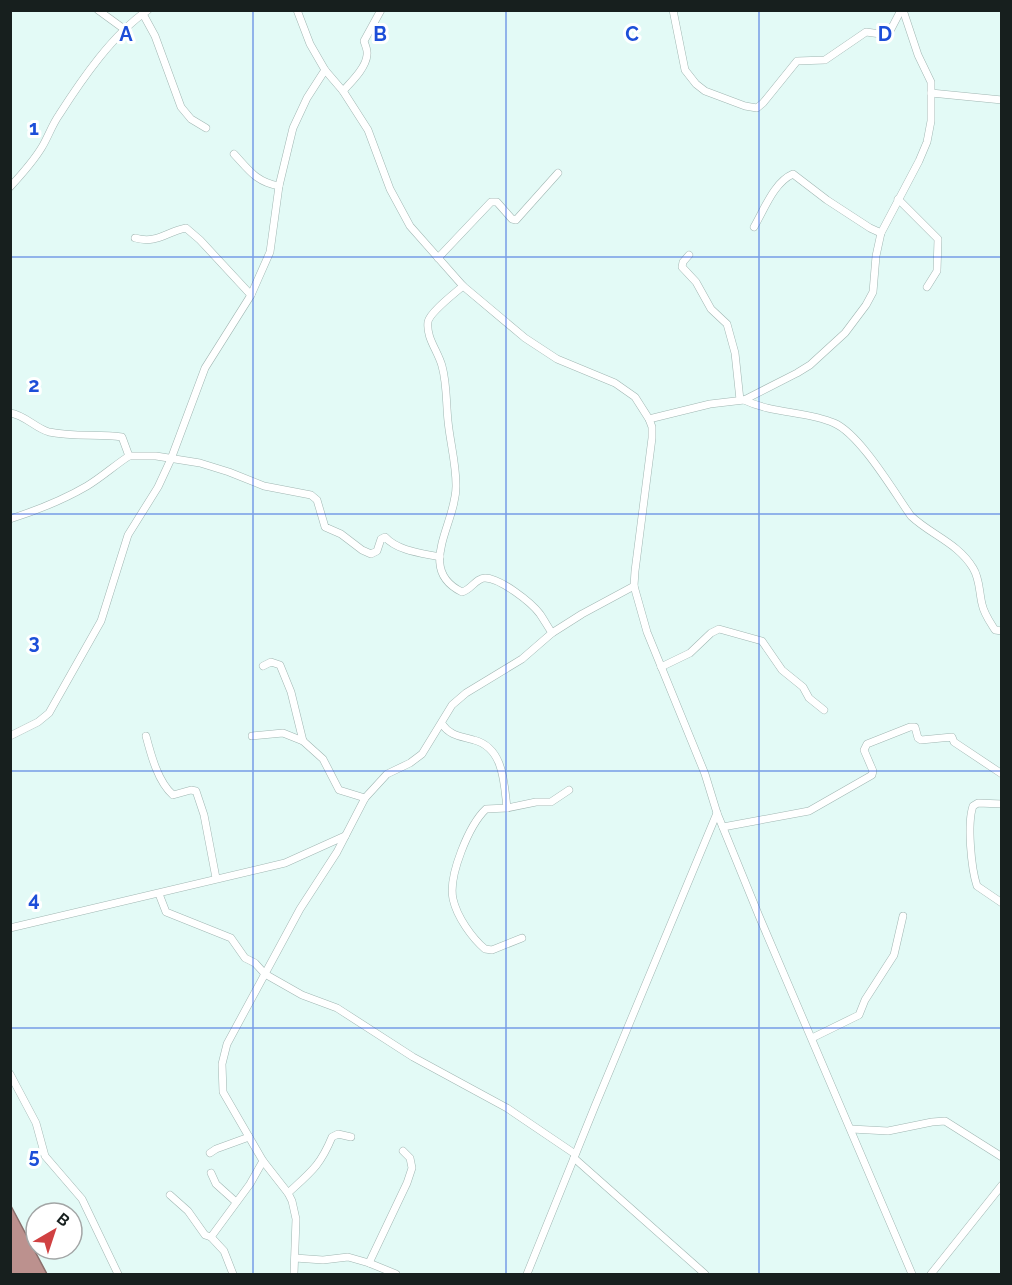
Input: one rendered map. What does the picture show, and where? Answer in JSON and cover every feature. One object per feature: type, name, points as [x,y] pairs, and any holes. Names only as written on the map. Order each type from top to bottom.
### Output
[{"type":"street","points":[[98,10],[124,29]]},
{"type":"street","points":[[297,10],[310,44],[325,70],[343,91],[368,130],[390,189],[403,216],[438,258],[463,286],[525,338],[549,355],[606,379],[627,391],[642,406],[649,419],[652,438],[634,586],[647,632],[705,774],[717,813],[759,916],[852,1129],[912,1275]]},
{"type":"street","points":[[343,91],[367,58],[368,51],[364,41],[381,10]]},
{"type":"street","points":[[673,10],[684,68],[696,84],[705,91],[754,108],[763,103],[796,61],[825,60],[869,31],[888,35],[902,10]]},
{"type":"street","points":[[649,419],[710,404],[742,400],[804,370],[845,333],[863,311],[873,292],[881,232],[919,161],[927,142],[931,121],[928,73],[918,55],[902,10]]},
{"type":"street","points":[[10,187],[28,168],[43,146],[59,114],[124,29],[146,12],[181,107],[188,116],[206,128]]},
{"type":"street","points":[[10,736],[38,722],[50,712],[101,621],[128,535],[158,487],[206,368],[251,295],[270,252],[279,186],[293,128],[307,98],[325,70]]},
{"type":"street","points":[[931,93],[1002,100]]},
{"type":"street","points":[[234,154],[259,180],[279,186]]},
{"type":"street","points":[[438,258],[491,202],[497,202],[512,219],[516,220],[558,173]]},
{"type":"street","points":[[754,227],[772,195],[787,178],[794,174],[827,200],[870,228],[881,232]]},
{"type":"street","points":[[898,199],[938,239],[937,271],[927,287]]},
{"type":"street","points":[[135,238],[146,241],[157,239],[186,228],[251,295]]},
{"type":"street","points":[[689,255],[682,267],[696,282],[711,309],[725,321],[730,332],[742,400]]},
{"type":"street","points":[[463,286],[432,315],[428,322],[431,340],[442,366],[447,391],[448,423],[457,487],[440,557],[441,573],[449,585],[462,592],[468,591],[479,580],[485,578],[502,584],[539,612],[552,633]]},
{"type":"street","points":[[742,400],[761,407],[827,421],[844,428],[862,448],[911,516],[948,541],[965,557],[977,575],[986,615],[995,630],[1002,631]]},
{"type":"street","points":[[10,413],[50,432],[122,437],[129,456]]},
{"type":"street","points":[[10,519],[64,499],[89,485],[129,456],[156,456],[200,463],[264,486],[311,495],[317,500],[326,527],[371,554],[377,550],[381,539],[385,537],[403,549],[440,557]]},
{"type":"street","points":[[294,1275],[296,1220],[288,1193],[262,1161],[224,1092],[222,1064],[227,1044],[300,909],[337,852],[365,798],[387,774],[410,763],[422,754],[452,705],[466,693],[522,659],[552,633],[634,586]]},
{"type":"street","points":[[661,667],[690,653],[713,631],[720,629],[729,631],[762,641],[782,670],[803,687],[810,698],[824,710]]},
{"type":"street","points":[[263,666],[271,662],[280,665],[291,692],[303,741]]},
{"type":"street","points":[[442,724],[457,736],[480,742],[495,754],[501,769],[507,808]]},
{"type":"street","points":[[723,827],[814,809],[872,775],[873,771],[864,750],[867,744],[910,727],[915,727],[918,738],[921,740],[952,737],[954,742],[1002,774]]},
{"type":"street","points":[[252,736],[283,733],[303,741],[323,759],[339,790],[365,798]]},
{"type":"street","points":[[146,736],[160,775],[169,791],[173,795],[191,790],[196,791],[204,815],[216,878]]},
{"type":"street","points":[[522,938],[492,950],[485,950],[460,917],[452,895],[459,855],[475,822],[486,809],[551,802],[569,790]]},
{"type":"street","points":[[1002,804],[978,803],[973,806],[971,813],[971,850],[977,886],[1002,903]]},
{"type":"street","points":[[527,1275],[717,813]]},
{"type":"street","points":[[10,928],[285,863],[345,836]]},
{"type":"street","points":[[159,894],[166,912],[231,938],[245,958],[255,963],[265,974],[302,995],[337,1008],[413,1057],[507,1108],[574,1156],[705,1275]]},
{"type":"street","points":[[812,1038],[859,1015],[865,999],[893,957],[903,916]]},
{"type":"street","points":[[10,1074],[36,1123],[45,1156],[82,1199],[118,1275]]},
{"type":"street","points":[[852,1129],[896,1130],[945,1121],[1002,1156]]},
{"type":"street","points":[[288,1193],[318,1165],[333,1135],[351,1137]]},
{"type":"street","points":[[210,1153],[249,1137]]},
{"type":"street","points":[[369,1263],[412,1168],[410,1158],[403,1151]]},
{"type":"street","points":[[211,1237],[250,1184],[262,1161]]},
{"type":"street","points":[[211,1173],[216,1184],[236,1202]]},
{"type":"street","points":[[931,1275],[1002,1185]]},
{"type":"street","points":[[170,1195],[188,1211],[205,1235],[211,1237],[224,1251],[233,1275]]},
{"type":"street","points":[[295,1258],[323,1260],[348,1257],[396,1275]]},
{"type":"shaded area","points":[[11,1206],[24,1231],[24,1261],[40,1261],[47,1274],[11,1274]]}]
